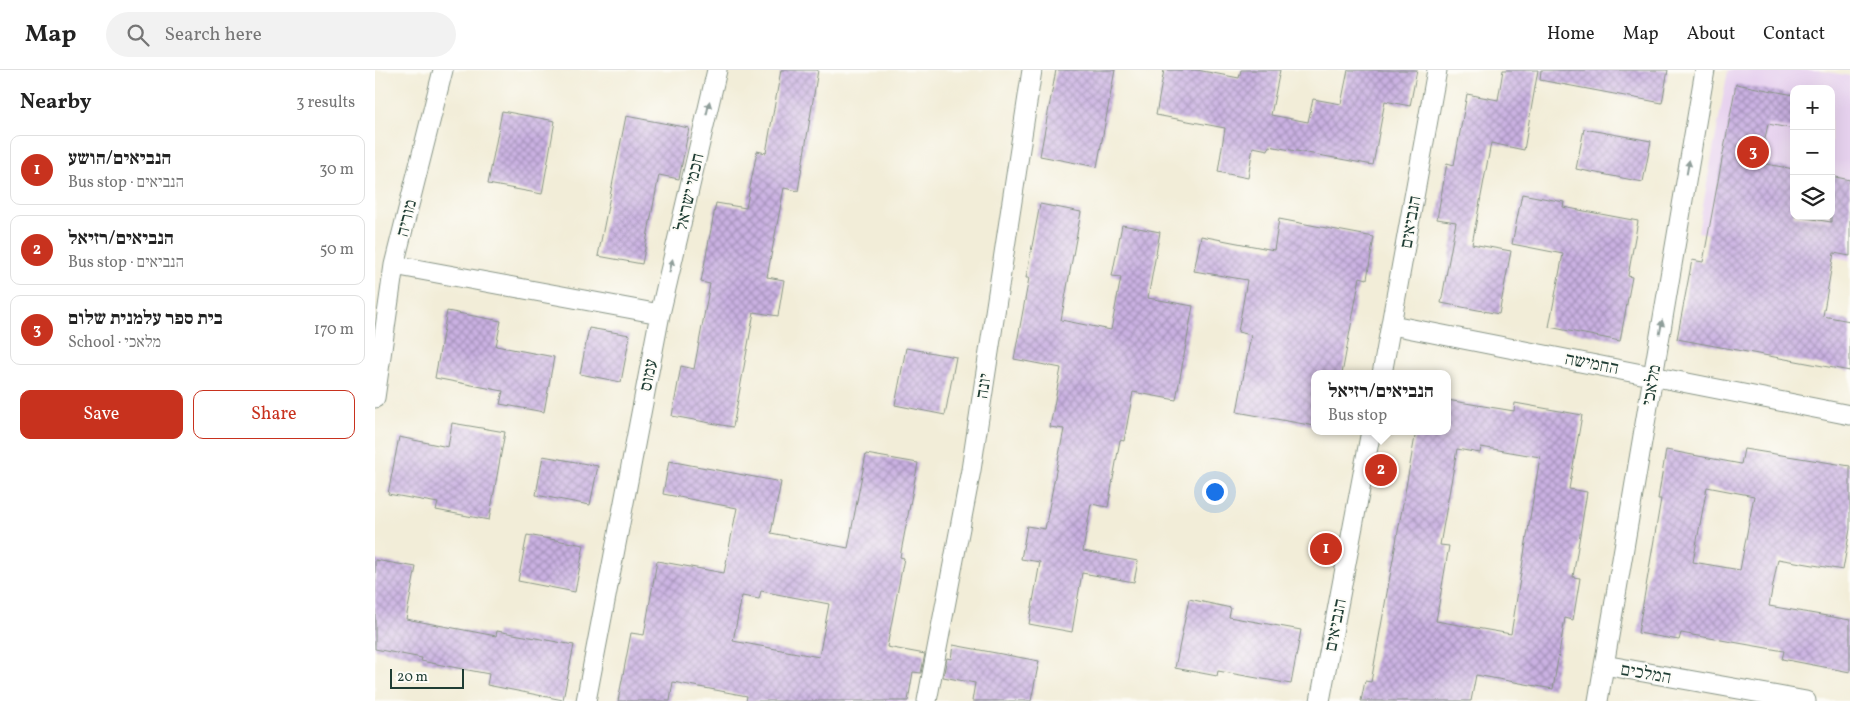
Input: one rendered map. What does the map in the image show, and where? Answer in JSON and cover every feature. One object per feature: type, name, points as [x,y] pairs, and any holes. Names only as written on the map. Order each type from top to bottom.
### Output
[{"type":"street","name":"מוריה","points":[[375,398],[394,265],[443,70]]},
{"type":"street","name":"חכמי ישראל","points":[[660,314],[717,70]]},
{"type":"street","name":"יונה","points":[[927,701],[971,470],[1032,70]]},
{"type":"street","name":"הנביאים","points":[[1383,370],[1437,70]]},
{"type":"street","name":"מלאכי","points":[[1598,701],[1705,70]]},
{"type":"street","points":[[394,265],[660,314]]},
{"type":"street","name":"עמוס","points":[[585,701],[660,314]]},
{"type":"street","name":"החמישה","points":[[1392,325],[1850,415]]},
{"type":"street","name":"הנביאים","points":[[1321,701],[1370,435]]},
{"type":"street","name":"המלכים","points":[[1604,665],[1806,701]]},
{"type":"shaded area","points":[[1728,70],[1818,70],[1850,76],[1850,260],[1698,232]]},
{"type":"building","points":[[781,70],[818,70],[798,191],[784,188],[767,277],[784,280],[778,316],[754,312],[733,427],[672,416],[681,366],[694,369],[710,284],[701,282],[716,203],[746,208],[757,151],[766,153]]},
{"type":"building","points":[[1056,70],[1115,70],[1097,167],[1040,156]]},
{"type":"building","points":[[1164,70],[1197,70],[1239,78],[1241,70],[1280,70],[1271,115],[1308,122],[1313,99],[1341,104],[1348,70],[1417,70],[1410,106],[1385,101],[1373,165],[1269,146],[1268,150],[1253,147],[1248,178],[1218,172],[1225,128],[1156,115]]},
{"type":"building","points":[[1503,70],[1538,70],[1524,150],[1491,143],[1472,244],[1511,251],[1499,314],[1441,303],[1456,222],[1437,219],[1447,163],[1454,165],[1467,94],[1498,100]]},
{"type":"building","points":[[1541,70],[1668,70],[1662,103],[1540,80]]},
{"type":"building","points":[[1736,84],[1790,94],[1790,128],[1768,124],[1760,163],[1790,168],[1790,220],[1831,222],[1831,220],[1835,220],[1835,177],[1850,180],[1850,256],[1834,253],[1823,316],[1850,321],[1850,371],[1677,339],[1692,260],[1703,262]]},
{"type":"building","points":[[502,111],[555,121],[542,194],[488,184]]},
{"type":"building","points":[[626,116],[689,128],[679,179],[659,175],[642,264],[598,256]]},
{"type":"building","points":[[1584,129],[1651,141],[1643,182],[1576,169]]},
{"type":"building","points":[[1522,194],[1564,202],[1563,207],[1638,221],[1628,276],[1632,277],[1620,341],[1549,327],[1563,254],[1512,244]]},
{"type":"building","points":[[1040,204],[1081,212],[1061,320],[1111,330],[1121,277],[1112,276],[1122,225],[1160,232],[1148,298],[1193,306],[1176,400],[1133,392],[1124,441],[1120,440],[1108,507],[1091,504],[1083,551],[1138,561],[1134,582],[1082,573],[1072,632],[1029,624],[1040,562],[1021,559],[1027,526],[1045,529],[1064,429],[1050,427],[1061,368],[1014,359],[1029,278],[1026,278]]},
{"type":"building","points":[[1279,219],[1374,237],[1367,279],[1360,277],[1343,370],[1311,370],[1311,425],[1237,412],[1251,335],[1238,332],[1247,280],[1194,271],[1201,236],[1274,250]]},
{"type":"building","points":[[447,311],[501,321],[496,346],[554,357],[544,412],[500,404],[503,391],[435,378]]},
{"type":"building","points":[[589,328],[630,335],[621,382],[580,374]]},
{"type":"building","points":[[906,348],[956,357],[945,415],[895,405]]},
{"type":"building","points":[[1451,401],[1514,411],[1515,403],[1582,415],[1569,489],[1587,492],[1573,577],[1580,578],[1573,620],[1565,618],[1553,689],[1476,675],[1471,701],[1361,701],[1365,681],[1371,682],[1415,435],[1451,435]],"holes":[[[1481,447],[1540,457],[1511,634],[1436,621],[1449,546],[1440,545],[1457,449],[1480,453]]]},
{"type":"building","points":[[452,423],[505,432],[489,520],[436,510],[438,503],[388,494],[399,437],[448,447]]},
{"type":"building","points":[[1744,449],[1850,466],[1850,529],[1843,570],[1778,559],[1769,606],[1850,620],[1850,672],[1782,659],[1784,651],[1681,633],[1679,640],[1638,633],[1661,499],[1658,499],[1666,450],[1741,464]],"holes":[[[1707,487],[1754,496],[1740,570],[1693,562]]]},
{"type":"building","points":[[866,454],[918,463],[900,557],[904,558],[887,647],[925,654],[921,673],[913,672],[908,701],[746,701],[747,696],[673,682],[670,701],[618,701],[631,633],[644,635],[657,561],[724,573],[737,508],[663,494],[669,461],[781,482],[771,533],[848,548]],"holes":[[[761,591],[829,604],[819,657],[733,641],[742,596],[759,599]]]},
{"type":"building","points":[[543,456],[598,466],[590,505],[536,495]]},
{"type":"building","points":[[527,535],[584,545],[575,592],[518,581]]},
{"type":"building","points":[[375,560],[416,567],[406,619],[496,636],[497,631],[574,645],[563,700],[487,685],[489,674],[421,661],[422,658],[375,649]]},
{"type":"building","points":[[1189,599],[1231,608],[1229,617],[1301,630],[1291,684],[1218,671],[1217,676],[1175,668]]},
{"type":"building","points":[[953,645],[1039,661],[1031,701],[972,701],[975,683],[943,677],[947,658],[951,659]]},
{"type":"place","name":"בית ספר עלמנית שלום","points":[[1753,152]]},
{"type":"place","name":"הנביאים/רזיאל","points":[[1381,470]]},
{"type":"place","name":"הנביאים/הושע","points":[[1326,549]]}]
